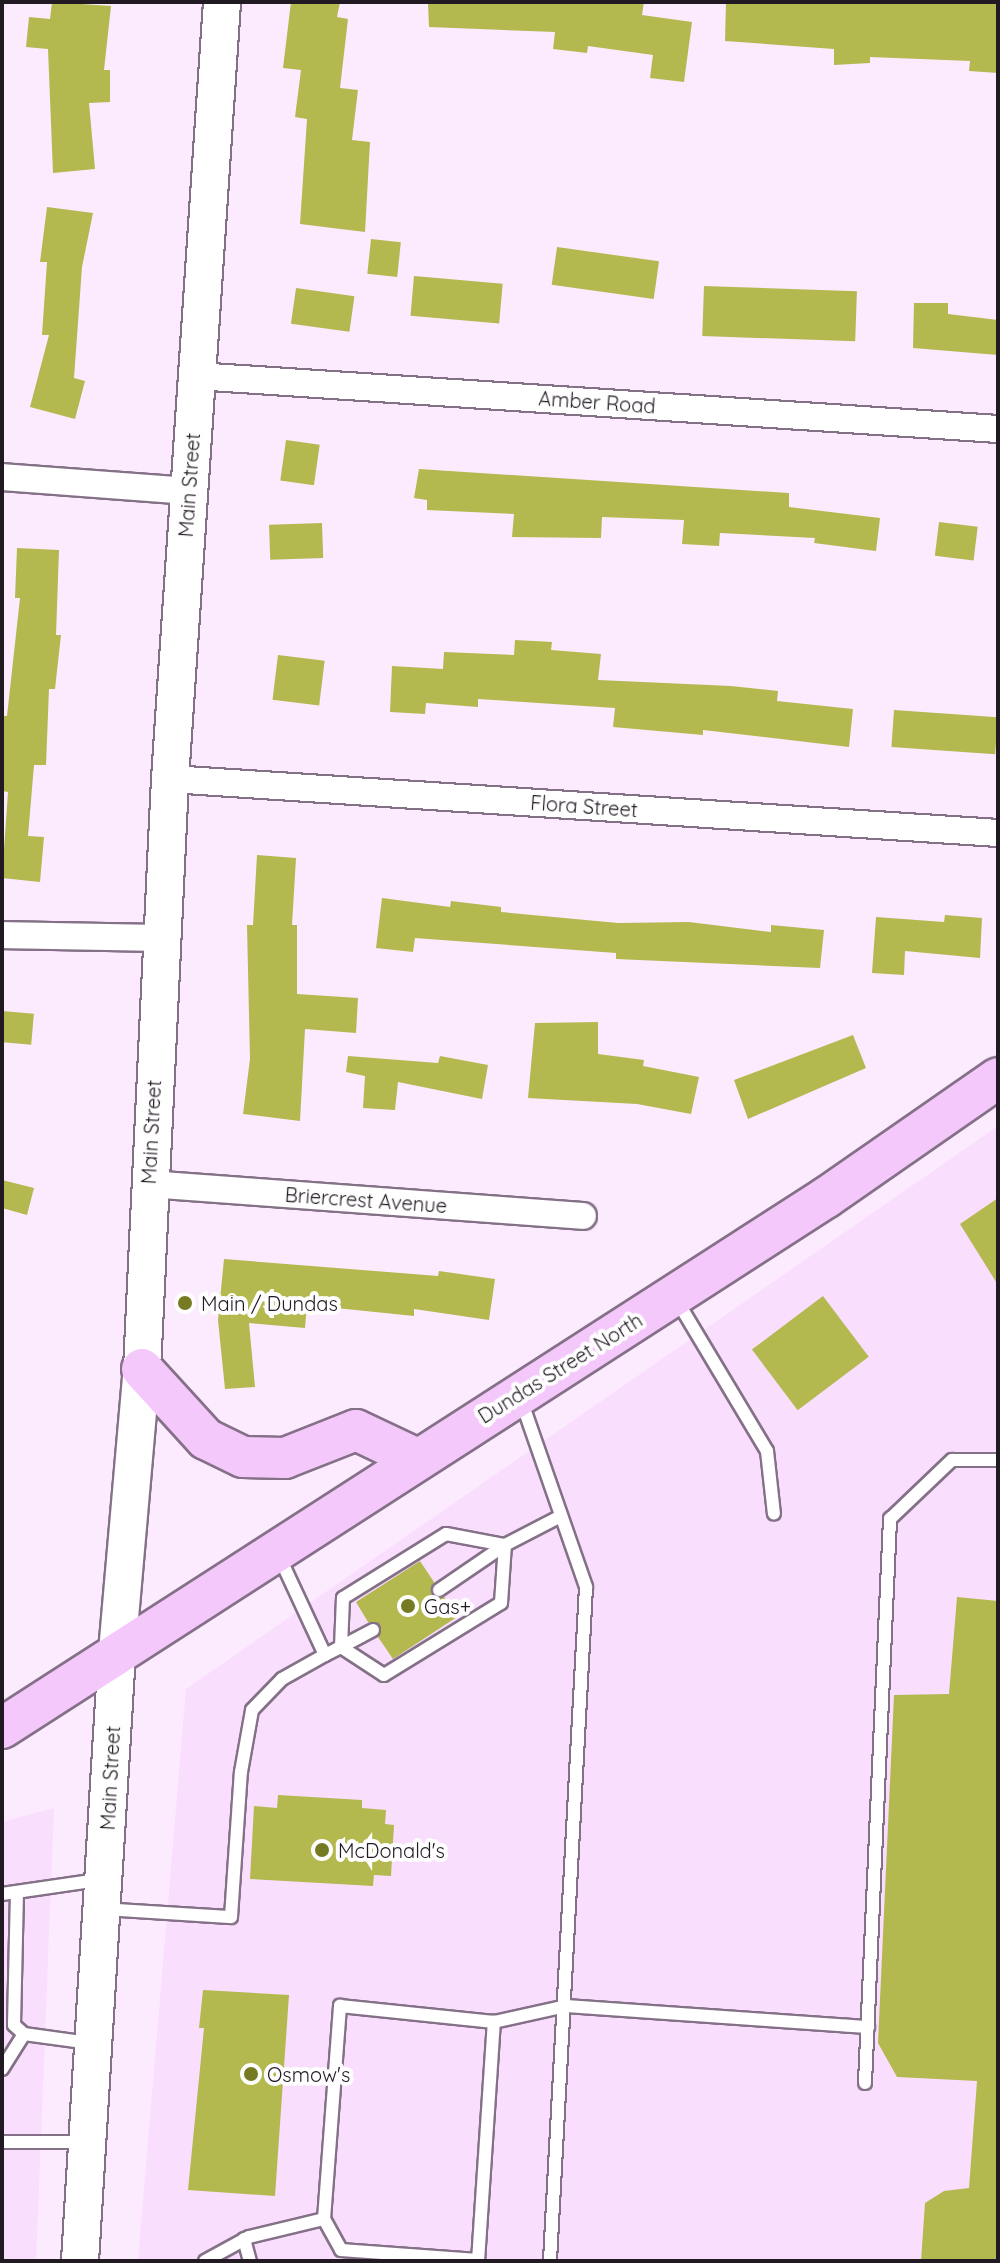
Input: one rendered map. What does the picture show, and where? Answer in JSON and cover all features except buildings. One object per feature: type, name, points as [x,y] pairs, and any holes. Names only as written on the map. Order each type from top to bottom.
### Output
[{"type":"main road","name":"Main Street","points":[[80,2261],[97,2044],[117,1652],[142,1369],[148,1184],[170,779],[222,2]]},
{"type":"main road","name":"Dundas Street North","points":[[2,1728],[674,1296],[998,1078]]},
{"type":"main road","points":[[142,1369],[206,1439],[229,1452],[258,1459],[285,1458],[356,1430],[417,1459]]},
{"type":"street","name":"Amber Road","points":[[196,376],[998,429]]},
{"type":"street","points":[[2,477],[189,491]]},
{"type":"street","name":"Flora Street","points":[[170,779],[998,833]]},
{"type":"street","points":[[2,935],[161,938]]},
{"type":"street","name":"Briercrest Avenue","points":[[148,1184],[583,1216]]},
{"type":"lane","points":[[674,1296],[767,1451],[774,1514]]},
{"type":"lane","points":[[519,1393],[586,1587],[550,2261]]},
{"type":"lane","points":[[865,2083],[890,1519],[952,1460],[998,1460]]},
{"type":"lane","points":[[439,1590],[505,1545],[561,1516]]},
{"type":"lane","points":[[341,1647],[343,1598],[446,1534],[505,1545]]},
{"type":"lane","points":[[341,1647],[384,1675],[501,1603],[505,1545]]},
{"type":"lane","points":[[276,1550],[325,1655]]},
{"type":"lane","points":[[2,1894],[104,1894],[231,1917],[241,1772],[252,1710],[282,1679],[373,1630]]},
{"type":"lane","points":[[17,1892],[14,2025],[24,2034],[97,2044]]},
{"type":"lane","points":[[494,2022],[478,2260],[341,2250],[324,2219],[340,2006],[494,2022],[566,2006],[868,2027]]},
{"type":"lane","points":[[2,2069],[24,2034]]},
{"type":"lane","points":[[2,2142],[89,2142]]},
{"type":"lane","points":[[205,2261],[244,2239],[324,2219]]},
{"type":"lane","points":[[244,2239],[250,2261]]},
{"type":"shaded area","points":[[998,1126],[998,2261],[138,2261],[186,1689]]},
{"type":"shaded area","points":[[54,1808],[36,2261],[2,2261],[2,1822]]},
{"type":"place","name":"Main / Dundas","points":[[185,1303]]},
{"type":"place","name":"Gas+","points":[[408,1606]]},
{"type":"place","name":"McDonald's","points":[[322,1850]]},
{"type":"place","name":"Osmow's","points":[[251,2074]]}]
